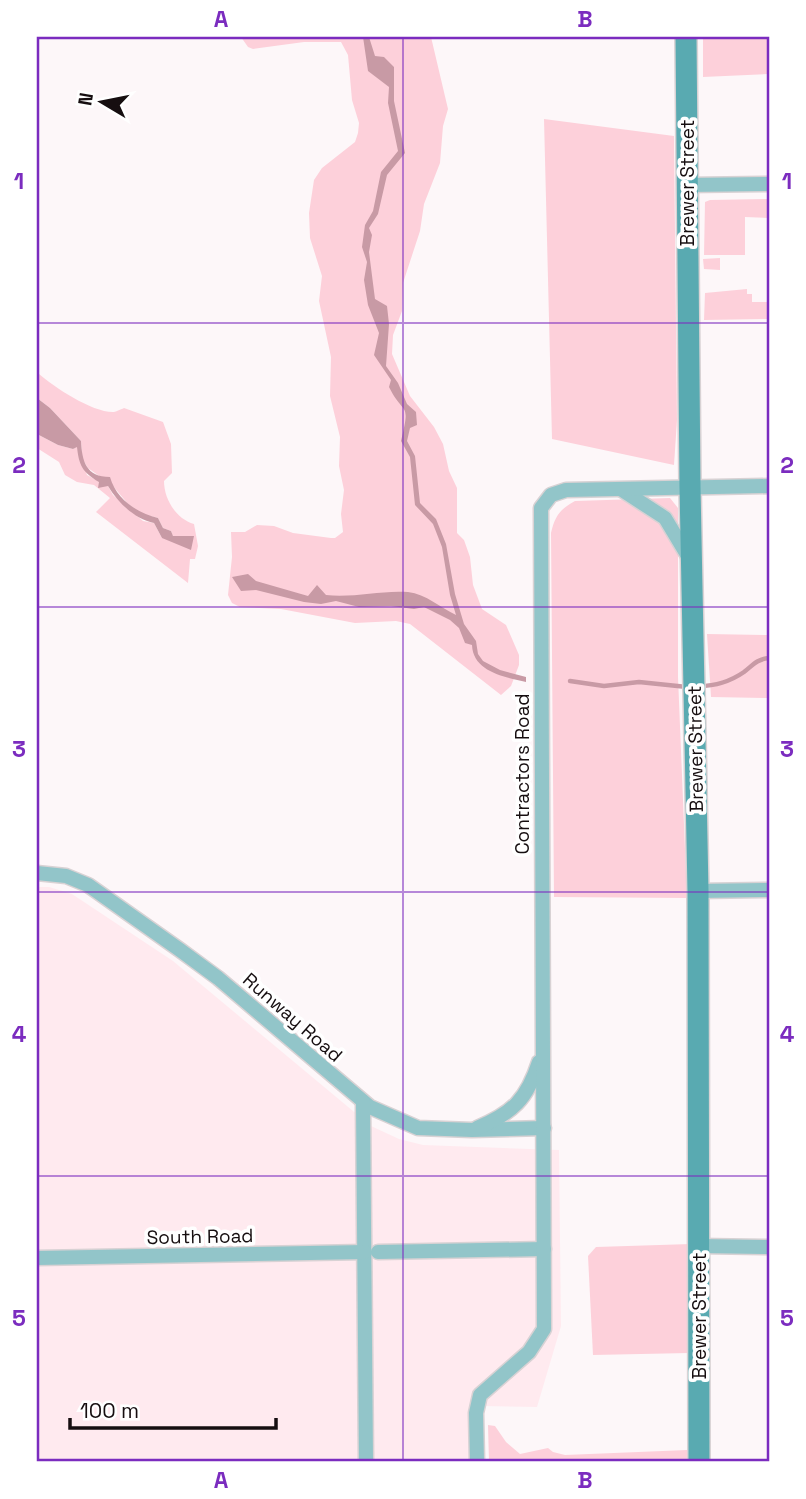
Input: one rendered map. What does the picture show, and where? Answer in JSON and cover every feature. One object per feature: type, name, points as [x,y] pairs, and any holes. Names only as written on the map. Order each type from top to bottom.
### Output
[{"type":"main road","name":"Brewer Street","points":[[686,37],[690,487],[698,891],[699,1462]]},
{"type":"street","points":[[687,185],[769,184]]},
{"type":"street","name":"Contractors Road","points":[[477,1462],[476,1413],[480,1395],[529,1352],[544,1329],[540,516],[545,501],[558,491],[769,486]]},
{"type":"street","points":[[621,489],[665,518],[692,563]]},
{"type":"street","name":"Runway Road","points":[[37,873],[66,876],[98,892],[218,978],[363,1102],[418,1128],[544,1128]]},
{"type":"street","points":[[698,891],[769,890]]},
{"type":"street","points":[[472,1130],[519,1104],[530,1087],[543,1051]]},
{"type":"street","points":[[363,1102],[371,1252],[366,1462]]},
{"type":"street","points":[[699,1246],[769,1247]]},
{"type":"street","name":"South Road","points":[[37,1258],[544,1249]]},
{"type":"shaded area","points":[[241,37],[431,37],[448,109],[443,126],[440,163],[424,204],[420,231],[403,283],[402,311],[393,335],[392,354],[410,396],[434,427],[443,444],[449,471],[457,488],[457,533],[464,540],[470,557],[473,585],[482,609],[506,625],[519,655],[519,665],[511,686],[501,695],[410,624],[396,621],[355,623],[281,609],[240,607],[232,603],[228,595],[232,557],[231,532],[245,532],[257,525],[331,538],[343,532],[341,514],[344,490],[339,466],[340,437],[330,396],[331,357],[319,301],[322,276],[310,238],[309,213],[314,180],[322,168],[355,142],[359,123],[352,100],[348,55],[341,42],[304,42],[253,49],[248,47]]},
{"type":"shaded area","points":[[363,37],[369,37],[375,56],[384,57],[394,67],[394,101],[405,153],[387,175],[378,214],[369,228],[372,235],[369,252],[375,299],[387,306],[389,324],[386,366],[398,383],[407,404],[416,412],[417,425],[410,428],[407,441],[415,456],[420,503],[436,519],[446,544],[455,594],[464,624],[476,641],[478,654],[483,661],[500,670],[526,677],[526,682],[491,672],[484,667],[474,654],[472,645],[465,643],[459,628],[450,620],[424,607],[359,607],[336,601],[321,604],[304,602],[256,590],[241,591],[232,577],[248,574],[256,581],[308,596],[317,585],[326,595],[415,593],[456,615],[442,547],[433,524],[415,505],[410,457],[401,441],[406,414],[389,387],[391,380],[374,355],[379,333],[368,305],[364,280],[367,262],[362,247],[365,225],[373,211],[381,172],[398,151],[388,103],[389,87],[368,71]]},
{"type":"shaded area","points":[[703,37],[769,37],[769,74],[703,77]]},
{"type":"shaded area","points":[[544,119],[674,136],[677,420],[674,465],[552,439]]},
{"type":"shaded area","points":[[769,199],[769,218],[745,217],[745,255],[704,255],[705,202]]},
{"type":"shaded area","points":[[720,258],[720,270],[704,269],[703,259]]},
{"type":"shaded area","points":[[747,289],[747,294],[752,294],[752,302],[769,302],[769,319],[704,320],[705,293]]},
{"type":"shaded area","points":[[37,362],[39,374],[85,404],[114,412],[124,408],[163,422],[171,444],[172,473],[164,481],[166,495],[177,513],[194,524],[198,546],[195,559],[190,559],[188,583],[96,512],[110,498],[94,485],[77,482],[65,475],[59,462],[37,448],[37,434],[58,445],[73,449],[78,446],[87,475],[108,486],[113,495],[143,521],[154,523],[162,538],[173,537],[171,531],[163,528],[158,518],[142,514],[128,504],[113,486],[88,468],[82,458],[81,441],[37,398]]},
{"type":"shaded area","points":[[37,398],[81,441],[84,461],[91,471],[110,477],[117,492],[128,504],[142,513],[158,518],[163,528],[171,531],[173,536],[194,536],[191,550],[162,538],[154,523],[140,518],[128,509],[108,486],[98,488],[99,482],[82,467],[77,447],[73,449],[58,445],[37,434]]},
{"type":"shaded area","points":[[670,498],[678,508],[678,677],[687,898],[554,897],[551,533],[559,514],[575,501]]},
{"type":"shaded area","points":[[707,634],[769,635],[769,698],[711,697]]},
{"type":"shaded area","points":[[37,887],[49,887],[72,894],[173,961],[371,1126],[399,1139],[423,1145],[559,1150],[561,1326],[537,1407],[483,1406],[483,1462],[37,1462]]},
{"type":"shaded area","points":[[691,1244],[689,1353],[593,1355],[588,1256],[596,1247]]},
{"type":"shaded area","points":[[488,1425],[495,1426],[506,1442],[520,1454],[548,1448],[565,1455],[687,1450],[687,1462],[489,1462]]},
{"type":"waterway","points":[[699,686],[728,680],[758,661],[769,658]]},
{"type":"waterway","points":[[570,681],[604,686],[639,682],[687,687]]}]
